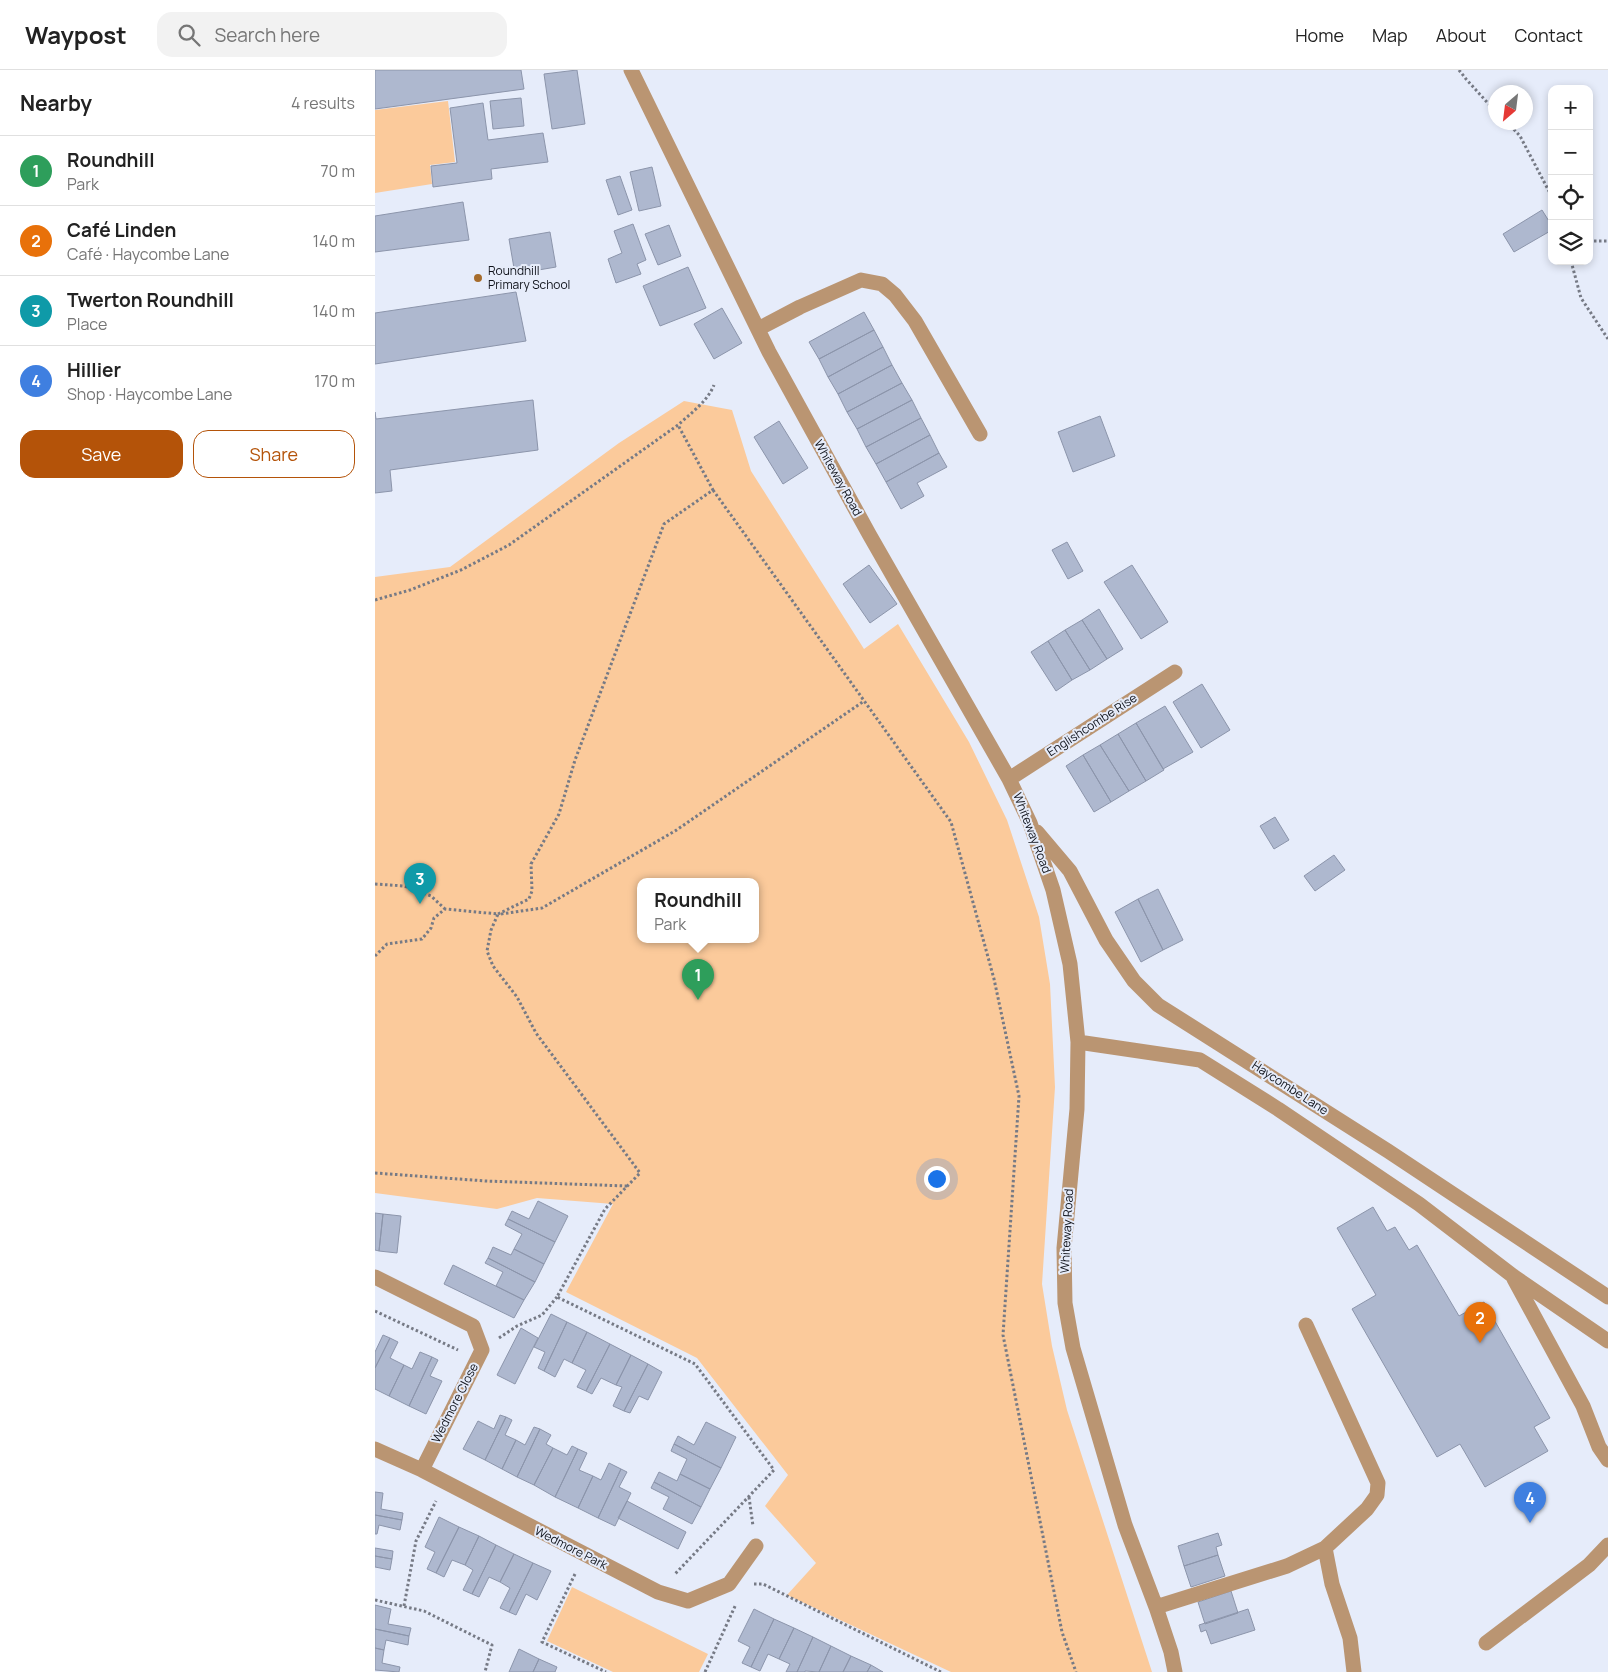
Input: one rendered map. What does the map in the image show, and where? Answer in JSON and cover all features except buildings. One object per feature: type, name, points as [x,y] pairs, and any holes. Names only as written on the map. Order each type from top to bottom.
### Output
[{"type":"street","name":"Whiteway Road","points":[[631,70],[769,352],[873,542],[1009,779],[1030,823],[1053,890],[1069,964],[1078,1042],[1077,1109],[1064,1248],[1065,1303],[1073,1348],[1125,1525],[1156,1607],[1171,1652],[1175,1672]]},
{"type":"street","points":[[758,329],[800,307],[861,280],[882,284],[895,295],[915,321],[980,434]]},
{"type":"street","name":"Englishcombe Rise","points":[[1009,779],[1175,672]]},
{"type":"street","name":"Haycombe Lane","points":[[1030,823],[1069,871],[1106,940],[1133,981],[1157,1005],[1380,1146],[1608,1297]]},
{"type":"street","points":[[1078,1042],[1201,1060],[1278,1109],[1411,1199],[1513,1276],[1608,1341]]},
{"type":"street","points":[[1513,1276],[1579,1398],[1599,1447],[1608,1460]]},
{"type":"street","name":"Wedmore Close","points":[[375,1277],[473,1326],[479,1354],[422,1470]]},
{"type":"street","points":[[1156,1607],[1287,1566],[1325,1548],[1367,1509],[1377,1495],[1378,1483],[1305,1325]]},
{"type":"street","name":"Wedmore Park","points":[[375,1449],[422,1470],[658,1592],[688,1601],[729,1584]]},
{"type":"street","points":[[1487,1643],[1589,1565],[1608,1545]]},
{"type":"street","points":[[729,1584],[756,1546]]},
{"type":"street","points":[[1325,1548],[1332,1584],[1350,1638],[1354,1672]]},
{"type":"path","points":[[1459,70],[1488,103]]},
{"type":"path","points":[[1514,130],[1520,136],[1548,189]]},
{"type":"path","points":[[1593,241],[1608,241]]},
{"type":"path","points":[[1572,265],[1581,298],[1608,339]]},
{"type":"path","points":[[375,600],[410,590],[461,570],[509,545],[678,425],[702,403],[711,392],[714,384]]},
{"type":"path","points":[[678,425],[713,490],[951,822],[994,979],[1019,1096],[1003,1335],[1062,1632],[1076,1672]]},
{"type":"path","points":[[375,1311],[479,1354],[517,1326],[542,1315],[557,1297],[605,1209],[640,1173],[535,1033],[517,997],[493,966],[487,951],[491,930],[498,914],[529,899],[532,891],[531,864],[559,814],[575,760],[664,524],[713,490]]},
{"type":"path","points":[[375,884],[404,886],[431,896],[445,909],[498,914],[542,908],[675,831],[864,701]]},
{"type":"path","points":[[375,956],[387,944],[422,939],[431,928],[434,918],[445,909]]},
{"type":"path","points":[[375,1173],[627,1186]]},
{"type":"path","points":[[557,1297],[695,1364],[774,1470],[658,1592]]},
{"type":"path","points":[[404,1606],[416,1541],[445,1483]]},
{"type":"path","points":[[749,1497],[756,1546]]},
{"type":"path","points":[[584,1555],[542,1642],[606,1672]]},
{"type":"path","points":[[705,1672],[736,1605],[729,1584],[763,1584],[941,1672]]},
{"type":"path","points":[[375,1600],[424,1611],[493,1645],[485,1672]]},
{"type":"shaded area","points":[[448,101],[455,162],[430,165],[432,184],[375,193],[375,110]]},
{"type":"shaded area","points":[[684,401],[732,410],[751,471],[864,649],[898,624],[969,742],[1007,820],[1039,917],[1050,984],[1055,1087],[1042,1284],[1052,1346],[1067,1410],[1152,1672],[951,1672],[787,1595],[816,1563],[765,1506],[788,1475],[697,1358],[566,1292],[613,1204],[537,1198],[497,1209],[375,1193],[375,577],[450,567],[619,443]]},
{"type":"shaded area","points":[[572,1587],[708,1654],[699,1672],[613,1672],[547,1641]]},
{"type":"place","name":"Roundhill Primary School","points":[[478,278]]},
{"type":"place","name":"Twerton Roundhill","points":[[420,904]]},
{"type":"place","name":"Roundhill","points":[[698,1000]]},
{"type":"place","name":"Café Linden","points":[[1480,1343]]},
{"type":"place","name":"Hillier","points":[[1530,1523]]}]
